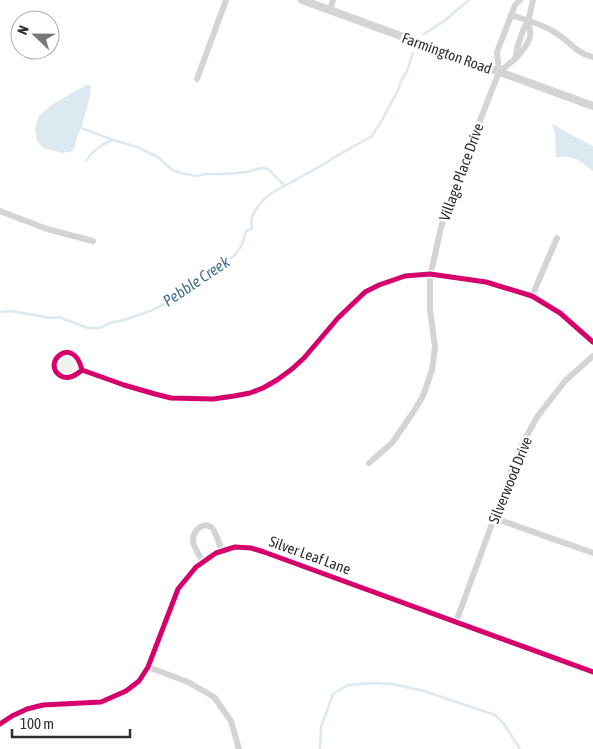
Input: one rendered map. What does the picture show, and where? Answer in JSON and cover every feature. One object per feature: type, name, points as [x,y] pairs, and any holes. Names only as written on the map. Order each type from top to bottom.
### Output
[{"type":"street","points":[[198,79],[226,0]]},
{"type":"street","name":"Farmington Road","points":[[302,0],[593,106]]},
{"type":"street","points":[[330,10],[334,0]]},
{"type":"street","points":[[499,72],[497,52],[515,5],[520,0]]},
{"type":"street","points":[[499,72],[526,47],[532,32],[528,22],[533,0]]},
{"type":"street","points":[[511,15],[556,33],[580,52],[593,57]]},
{"type":"street","name":"Village Place Drive","points":[[369,463],[392,443],[414,411],[423,396],[432,370],[435,347],[430,310],[430,274],[441,227],[499,72]]},
{"type":"street","points":[[0,212],[47,229],[93,240]]},
{"type":"street","points":[[532,296],[557,238]]},
{"type":"street","points":[[82,370],[124,385],[171,398],[213,399],[250,393],[278,380],[292,369],[304,358],[338,318],[365,292],[404,276],[430,274],[486,282],[532,296],[560,313],[593,342]]},
{"type":"street","points":[[62,352],[68,352],[77,357],[81,363],[82,370],[76,375],[65,377],[56,371],[54,362],[62,352]]},
{"type":"street","name":"Silverwood Drive","points":[[456,622],[519,450],[537,417],[565,381],[593,356]]},
{"type":"street","points":[[494,518],[593,553]]},
{"type":"street","points":[[203,562],[193,542],[195,532],[199,527],[207,526],[212,528],[222,551]]},
{"type":"street","name":"Silver Leaf Lane","points":[[0,724],[27,709],[43,705],[101,702],[126,691],[139,681],[148,667],[178,589],[196,567],[216,553],[235,547],[251,548],[264,552],[593,672]]},
{"type":"street","points":[[148,667],[188,682],[214,697],[231,721],[239,749]]},
{"type":"shaded area","points":[[86,85],[91,86],[88,103],[73,151],[62,153],[43,148],[37,141],[35,128],[39,116],[50,106]]},
{"type":"shaded area","points":[[552,124],[593,146],[593,171],[575,159],[556,157],[555,133]]},
{"type":"shaded area","points":[[67,357],[75,365],[67,373],[59,365]]},
{"type":"waterway","name":"Pebble Creek","points":[[424,34],[444,21],[469,0]]},
{"type":"waterway","name":"Pebble Creek","points":[[0,312],[11,311],[51,318],[59,317],[88,328],[100,328],[163,305],[195,279],[234,256],[242,245],[246,231],[252,229],[251,221],[254,213],[267,196],[372,136],[399,88],[413,53]]},
{"type":"waterway","points":[[81,128],[137,147],[158,157],[171,169],[180,173],[196,176],[247,172],[265,168],[285,186]]},
{"type":"waterway","points":[[86,161],[97,149],[112,140]]},
{"type":"waterway","points":[[320,749],[321,727],[333,694],[348,685],[373,683],[392,684],[424,691],[495,715],[504,724],[520,749]]},
{"type":"cycle path","points":[[82,370],[72,376],[64,377],[56,371],[54,365],[56,359],[66,352],[78,359],[82,370],[124,385],[171,398],[213,399],[250,393],[263,388],[292,369],[304,358],[338,318],[365,292],[405,276],[430,274],[486,282],[532,296],[560,313],[593,342]]},
{"type":"cycle path","points":[[0,724],[27,709],[43,705],[101,702],[126,691],[139,681],[148,667],[178,589],[196,567],[216,553],[235,547],[251,548],[264,552],[593,672]]}]
